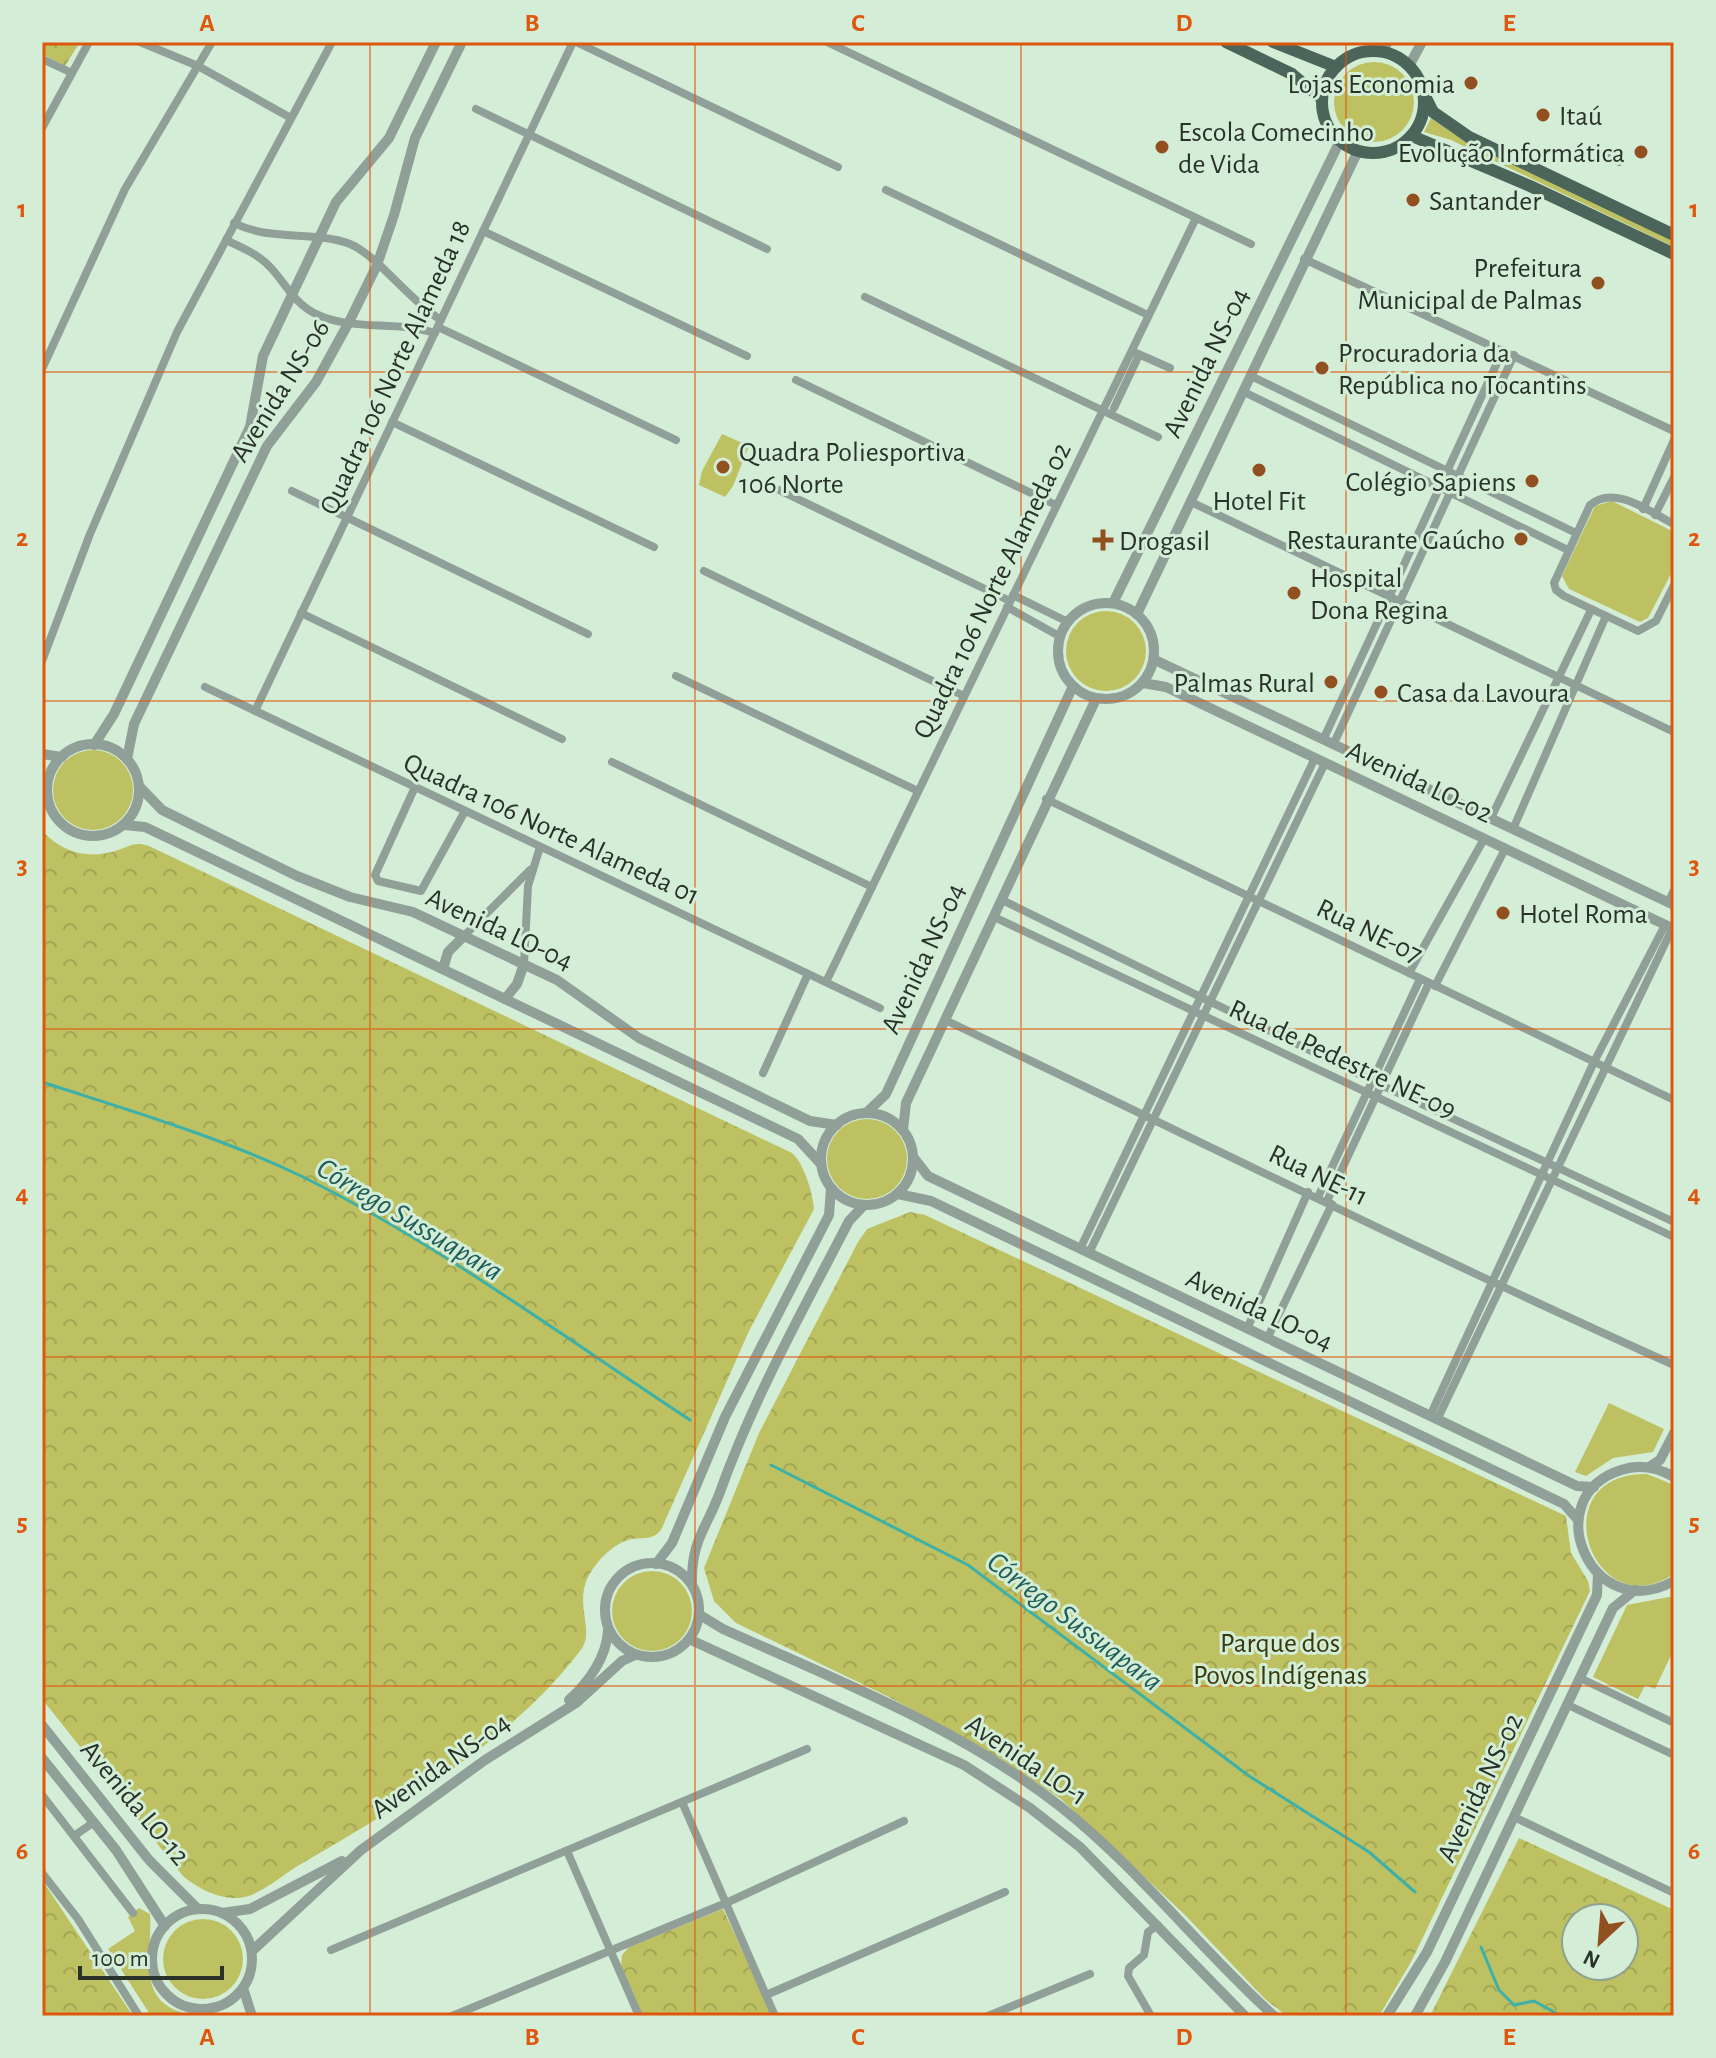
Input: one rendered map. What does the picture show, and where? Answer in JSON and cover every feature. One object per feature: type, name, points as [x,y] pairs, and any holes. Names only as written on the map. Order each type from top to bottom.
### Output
[{"type":"main road","points":[[1226,42],[1292,74],[1322,99]]},
{"type":"main road","points":[[1273,42],[1336,67]]},
{"type":"main road","points":[[1423,91],[1423,117],[1412,136],[1394,149],[1376,153],[1358,151],[1340,141],[1324,117],[1322,99],[1329,77],[1336,67],[1357,54],[1384,47],[1409,66],[1423,91],[1433,112],[1469,137],[1674,235]]},
{"type":"main road","points":[[1412,136],[1556,198],[1674,254]]},
{"type":"street","points":[[42,128],[89,42]]},
{"type":"street","points":[[140,42],[198,66],[291,118]]},
{"type":"street","points":[[42,369],[125,189],[212,42]]},
{"type":"street","points":[[42,661],[161,368],[234,223],[332,42]]},
{"type":"street","name":"Avenida NS-06","points":[[94,745],[114,714],[250,427],[263,356],[336,202],[389,138],[436,42]]},
{"type":"street","name":"Avenida NS-06","points":[[127,759],[134,724],[267,446],[316,382],[377,265],[415,138],[462,42]]},
{"type":"street","points":[[575,42],[838,167]]},
{"type":"street","name":"Quadra 106 Norte Alameda 18","points":[[255,711],[575,42]]},
{"type":"street","points":[[827,42],[1251,244]]},
{"type":"street","points":[[1409,66],[1422,42]]},
{"type":"street","points":[[42,59],[72,73]]},
{"type":"street","points":[[476,109],[767,249]]},
{"type":"street","name":"Avenida NS-04","points":[[1113,603],[1340,141]]},
{"type":"street","name":"Avenida NS-04","points":[[1137,614],[1358,151]]},
{"type":"street","points":[[1609,157],[1619,162]]},
{"type":"street","points":[[886,190],[1148,315]]},
{"type":"street","name":"Quadra 106 Norte Alameda 02","points":[[826,982],[1102,411],[1135,353],[1148,315],[1196,218]]},
{"type":"street","points":[[234,223],[262,235],[351,245],[377,265],[438,327],[676,440]]},
{"type":"street","points":[[483,231],[747,356]]},
{"type":"street","points":[[226,240],[263,261],[292,296],[311,312],[331,321],[438,327]]},
{"type":"street","points":[[1304,259],[1674,431]]},
{"type":"street","points":[[865,297],[1158,437]]},
{"type":"street","points":[[1329,740],[1387,597],[1503,350]]},
{"type":"street","points":[[1114,408],[1135,353],[1170,368]]},
{"type":"street","points":[[1329,740],[1514,355]]},
{"type":"street","points":[[1251,376],[1458,473],[1576,533]]},
{"type":"street","points":[[796,380],[1056,505]]},
{"type":"street","points":[[1244,392],[1568,550]]},
{"type":"street","points":[[392,422],[654,547]]},
{"type":"street","points":[[1643,509],[1674,440]]},
{"type":"street","points":[[1655,515],[1674,477]]},
{"type":"street","points":[[779,490],[1010,601],[1066,621]]},
{"type":"street","points":[[292,491],[588,634]]},
{"type":"street","points":[[1674,524],[1616,496],[1598,497],[1590,505],[1555,575],[1556,590],[1638,631],[1648,628],[1672,596],[1674,585]]},
{"type":"street","points":[[1191,502],[1674,732]]},
{"type":"street","points":[[704,571],[964,696]]},
{"type":"street","points":[[1010,601],[1059,636]]},
{"type":"street","points":[[1113,603],[1137,614],[1152,635],[1155,660],[1143,683],[1117,699],[1096,699],[1073,686],[1058,658],[1059,636],[1066,621],[1088,606],[1113,603]]},
{"type":"street","points":[[1491,818],[1591,610]]},
{"type":"street","points":[[301,613],[562,739]]},
{"type":"street","points":[[1513,829],[1606,616]]},
{"type":"street","name":"Avenida LO-02","points":[[1155,660],[1671,904]]},
{"type":"street","points":[[676,676],[918,791]]},
{"type":"street","name":"Avenida LO-02","points":[[1143,683],[1166,687],[1670,928]]},
{"type":"street","name":"Avenida NS-04","points":[[837,1125],[851,1116],[866,1113],[885,1097],[1073,686]]},
{"type":"street","name":"Quadra 106 Norte Alameda 01","points":[[205,687],[880,1008]]},
{"type":"street","name":"Avenida NS-04","points":[[903,1130],[903,1110],[1046,799],[1096,699]]},
{"type":"street","points":[[94,745],[113,749],[127,759],[139,786],[137,807],[124,825],[103,836],[77,834],[54,815],[45,790],[52,770],[62,757],[73,748],[94,745]]},
{"type":"street","points":[[42,754],[62,757]]},
{"type":"street","points":[[1084,1251],[1155,1120],[1204,1017],[1206,1000],[1249,895],[1320,760]]},
{"type":"street","points":[[1084,1251],[1194,1012],[1206,1000],[1259,900],[1320,760]]},
{"type":"street","points":[[612,762],[872,887]]},
{"type":"street","name":"Avenida LO-04","points":[[139,786],[160,809],[350,897],[413,912],[570,987],[639,1038],[810,1121],[837,1125]]},
{"type":"street","points":[[415,787],[375,875],[378,881],[421,891],[465,811]]},
{"type":"street","name":"Rua NE-07","points":[[1046,799],[1674,1100]]},
{"type":"street","points":[[124,825],[145,827],[798,1139],[821,1164],[831,1188],[829,1215],[720,1427],[672,1543],[656,1564]]},
{"type":"street","points":[[1409,973],[1484,839]]},
{"type":"street","points":[[505,999],[517,984],[524,964],[530,870],[540,847]]},
{"type":"street","points":[[1267,1339],[1377,1083],[1428,983],[1505,849]]},
{"type":"street","points":[[443,969],[448,952],[530,870]]},
{"type":"street","points":[[1671,904],[1674,890]]},
{"type":"street","name":"Rua de Pedestre NE-09","points":[[1002,900],[1377,1083],[1674,1222]]},
{"type":"street","name":"Rua de Pedestre NE-09","points":[[994,917],[1540,1177],[1674,1237]]},
{"type":"street","points":[[1433,1418],[1490,1283],[1594,1062],[1670,928]]},
{"type":"street","points":[[1433,1418],[1551,1182],[1670,928]]},
{"type":"street","points":[[763,1073],[808,974]]},
{"type":"street","name":"Rua NE-11","points":[[945,1020],[1308,1192],[1490,1283],[1674,1365]]},
{"type":"street","points":[[831,1188],[846,1200],[864,1205],[884,1203],[898,1194],[911,1176],[914,1158],[903,1130],[888,1118],[866,1113]]},
{"type":"street","points":[[821,1164],[823,1144],[837,1125]]},
{"type":"street","name":"Avenida LO-04","points":[[914,1158],[935,1180],[1577,1486],[1594,1487]]},
{"type":"street","points":[[1247,1329],[1308,1192]]},
{"type":"street","name":"Avenida LO-04","points":[[898,1194],[931,1201],[1564,1504],[1578,1520]]},
{"type":"street","points":[[692,1584],[691,1555],[719,1494],[734,1449],[849,1221],[864,1205]]},
{"type":"street","points":[[1674,1433],[1660,1460],[1649,1467],[1618,1471],[1594,1487],[1578,1520],[1581,1547],[1598,1574],[1615,1585],[1635,1590],[1653,1589],[1674,1581]]},
{"type":"street","points":[[1649,1467],[1674,1477]]},
{"type":"street","points":[[656,1564],[681,1572],[692,1584],[699,1599],[700,1615],[691,1640],[674,1651],[635,1655],[608,1630],[605,1599],[612,1585],[636,1566],[656,1564]]},
{"type":"street","name":"Avenida NS-02","points":[[1387,2016],[1432,1940],[1597,1595],[1598,1574]]},
{"type":"street","name":"Avenida NS-02","points":[[1415,2016],[1451,1950],[1613,1608],[1635,1590]]},
{"type":"street","name":"Avenida LO-1","points":[[700,1615],[723,1629],[882,1700],[1012,1772],[1061,1807],[1116,1856],[1274,2016]]},
{"type":"street","name":"Avenida NS-04","points":[[222,1913],[250,1909],[281,1895],[361,1850],[546,1720],[573,1697],[596,1668],[607,1642],[608,1630]]},
{"type":"street","name":"Avenida LO-1","points":[[691,1640],[964,1765],[1030,1808],[1080,1847],[1245,2016]]},
{"type":"street","name":"Avenida NS-04","points":[[546,1720],[576,1703],[622,1661],[635,1655]]},
{"type":"street","points":[[1580,1678],[1674,1723]]},
{"type":"street","points":[[1568,1705],[1674,1755]]},
{"type":"street","name":"Avenida LO-12","points":[[42,1725],[149,1860],[197,1908]]},
{"type":"street","points":[[331,1950],[807,1749]]},
{"type":"street","name":"Avenida LO-12","points":[[42,1758],[94,1822],[154,1905],[165,1926]]},
{"type":"street","points":[[42,1795],[133,1913]]},
{"type":"street","points":[[682,1802],[775,2016]]},
{"type":"street","points":[[1514,1817],[1674,1893]]},
{"type":"street","points":[[452,2016],[726,1903],[904,1821]]},
{"type":"street","points":[[74,1836],[94,1822]]},
{"type":"street","name":"Avenida NS-04","points":[[252,1951],[361,1850]]},
{"type":"street","points":[[567,1851],[639,2016]]},
{"type":"street","points":[[42,1873],[78,1919],[139,2016]]},
{"type":"street","points":[[766,1995],[1005,1892]]},
{"type":"street","points":[[197,1908],[222,1913],[246,1935],[252,1951],[252,1967],[243,1988],[216,2012],[190,2008],[163,1990],[152,1959],[154,1943],[174,1917],[197,1908]]},
{"type":"street","points":[[1151,2016],[1128,1976],[1129,1968],[1144,1955],[1148,1932],[1158,1925]]},
{"type":"street","points":[[988,2016],[1090,1974]]},
{"type":"street","points":[[243,1988],[252,2016]]},
{"type":"green space","points":[[42,42],[80,42],[65,66],[42,54]]},
{"type":"green space","points":[[1374,62],[1389,65],[1402,74],[1411,87],[1414,102],[1411,117],[1402,130],[1389,139],[1374,142],[1359,139],[1346,130],[1337,117],[1334,102],[1337,87],[1346,74],[1359,65]]},
{"type":"green space","points":[[1431,118],[1454,134],[1674,239],[1674,247],[1451,140],[1424,132]]},
{"type":"green space","name":"Quadra Poliesportiva 106 Norte","points":[[722,434],[749,446],[733,486],[725,497],[699,485],[702,471]]},
{"type":"green space","points":[[1612,501],[1674,532],[1674,568],[1648,618],[1640,622],[1569,589],[1562,576],[1595,506]]},
{"type":"green space","points":[[1106,611],[1121,614],[1134,623],[1143,636],[1146,651],[1143,666],[1134,679],[1121,688],[1106,691],[1091,688],[1078,679],[1069,666],[1066,651],[1069,636],[1078,623],[1091,614]]},
{"type":"green space","points":[[93,750],[108,753],[121,762],[130,775],[133,790],[130,805],[121,818],[108,827],[93,830],[78,827],[65,818],[56,805],[53,790],[56,775],[65,762],[78,753]]},
{"type":"green space","points":[[42,830],[67,849],[87,854],[107,853],[136,844],[149,846],[792,1153],[810,1187],[814,1209],[749,1331],[661,1530],[653,1536],[628,1540],[614,1547],[598,1562],[587,1579],[583,1602],[586,1633],[580,1651],[552,1685],[520,1716],[449,1772],[246,1897],[216,1895],[183,1876],[42,1699]]},
{"type":"green space","points":[[867,1119],[882,1122],[895,1131],[904,1144],[907,1159],[904,1174],[895,1187],[882,1196],[867,1199],[852,1196],[839,1187],[830,1174],[827,1159],[830,1144],[839,1131],[852,1122]]},
{"type":"green space","name":"Parque dos Povos Indígenas","points":[[910,1212],[925,1215],[1566,1516],[1571,1553],[1588,1581],[1590,1591],[1411,1962],[1379,2016],[1287,2016],[1266,2000],[1184,1914],[1061,1799],[998,1757],[889,1697],[736,1623],[714,1601],[704,1568],[759,1433],[858,1242],[867,1229]]},
{"type":"green space","points":[[1609,1403],[1664,1429],[1653,1452],[1613,1458],[1586,1476],[1575,1472]]},
{"type":"green space","points":[[1647,1474],[1674,1485],[1674,1574],[1645,1585],[1620,1581],[1601,1566],[1589,1544],[1586,1520],[1594,1497],[1614,1480]]},
{"type":"green space","points":[[644,1571],[660,1571],[681,1582],[692,1603],[692,1619],[681,1640],[660,1651],[644,1651],[630,1645],[618,1633],[612,1619],[612,1603],[618,1589],[630,1577]]},
{"type":"green space","points":[[1674,1596],[1674,1649],[1655,1689],[1645,1685],[1638,1699],[1593,1677],[1627,1605]]},
{"type":"green space","points":[[1519,1838],[1674,1910],[1674,2016],[1430,2016]]},
{"type":"green space","points":[[42,1880],[133,2016],[42,2016]]},
{"type":"green space","points":[[139,1908],[150,1914],[149,1963],[155,1991],[163,2002],[177,2011],[198,2016],[151,2016],[108,1949],[135,1931],[128,1917]]},
{"type":"green space","points":[[723,1909],[773,2016],[643,2016],[621,1966],[622,1955],[629,1947]]},
{"type":"green space","points":[[195,1919],[211,1919],[232,1930],[243,1951],[243,1967],[232,1988],[211,1999],[195,1999],[181,1993],[169,1981],[163,1967],[163,1951],[169,1937],[181,1925]]},
{"type":"waterway","name":"Córrego Sussuapara","points":[[42,1082],[236,1148],[350,1201],[498,1291],[690,1420]]},
{"type":"waterway","name":"Córrego Sussuapara","points":[[771,1465],[968,1565],[1249,1776],[1369,1852],[1415,1892]]},
{"type":"waterway","name":"Córrego Sussuapara","points":[[1481,1947],[1499,1990],[1514,2005],[1534,2001],[1561,2016]]},
{"type":"place","name":"Lojas Economia","points":[[1471,83]]},
{"type":"place","name":"Itaú","points":[[1543,115]]},
{"type":"place","name":"Escola Comecinho de Vida","points":[[1162,147]]},
{"type":"place","name":"Evolução Informática","points":[[1641,152]]},
{"type":"place","name":"Santander","points":[[1413,200]]},
{"type":"place","name":"Prefeitura Municipal de Palmas","points":[[1598,283]]},
{"type":"place","name":"Procuradoria da República no Tocantins","points":[[1322,368]]},
{"type":"place","name":"Quadra Poliesportiva 106 Norte","points":[[723,467]]},
{"type":"place","name":"Hotel Fit","points":[[1259,470]]},
{"type":"place","name":"Colégio Sapiens","points":[[1532,481]]},
{"type":"place","name":"Restaurante Gaúcho","points":[[1521,539]]},
{"type":"place","name":"Drogasil","points":[[1103,540]]},
{"type":"place","name":"Hospital Dona Regina","points":[[1294,593]]},
{"type":"place","name":"Palmas Rural","points":[[1331,682]]},
{"type":"place","name":"Casa da Lavoura","points":[[1381,692]]},
{"type":"place","name":"Hotel Roma","points":[[1503,913]]}]
